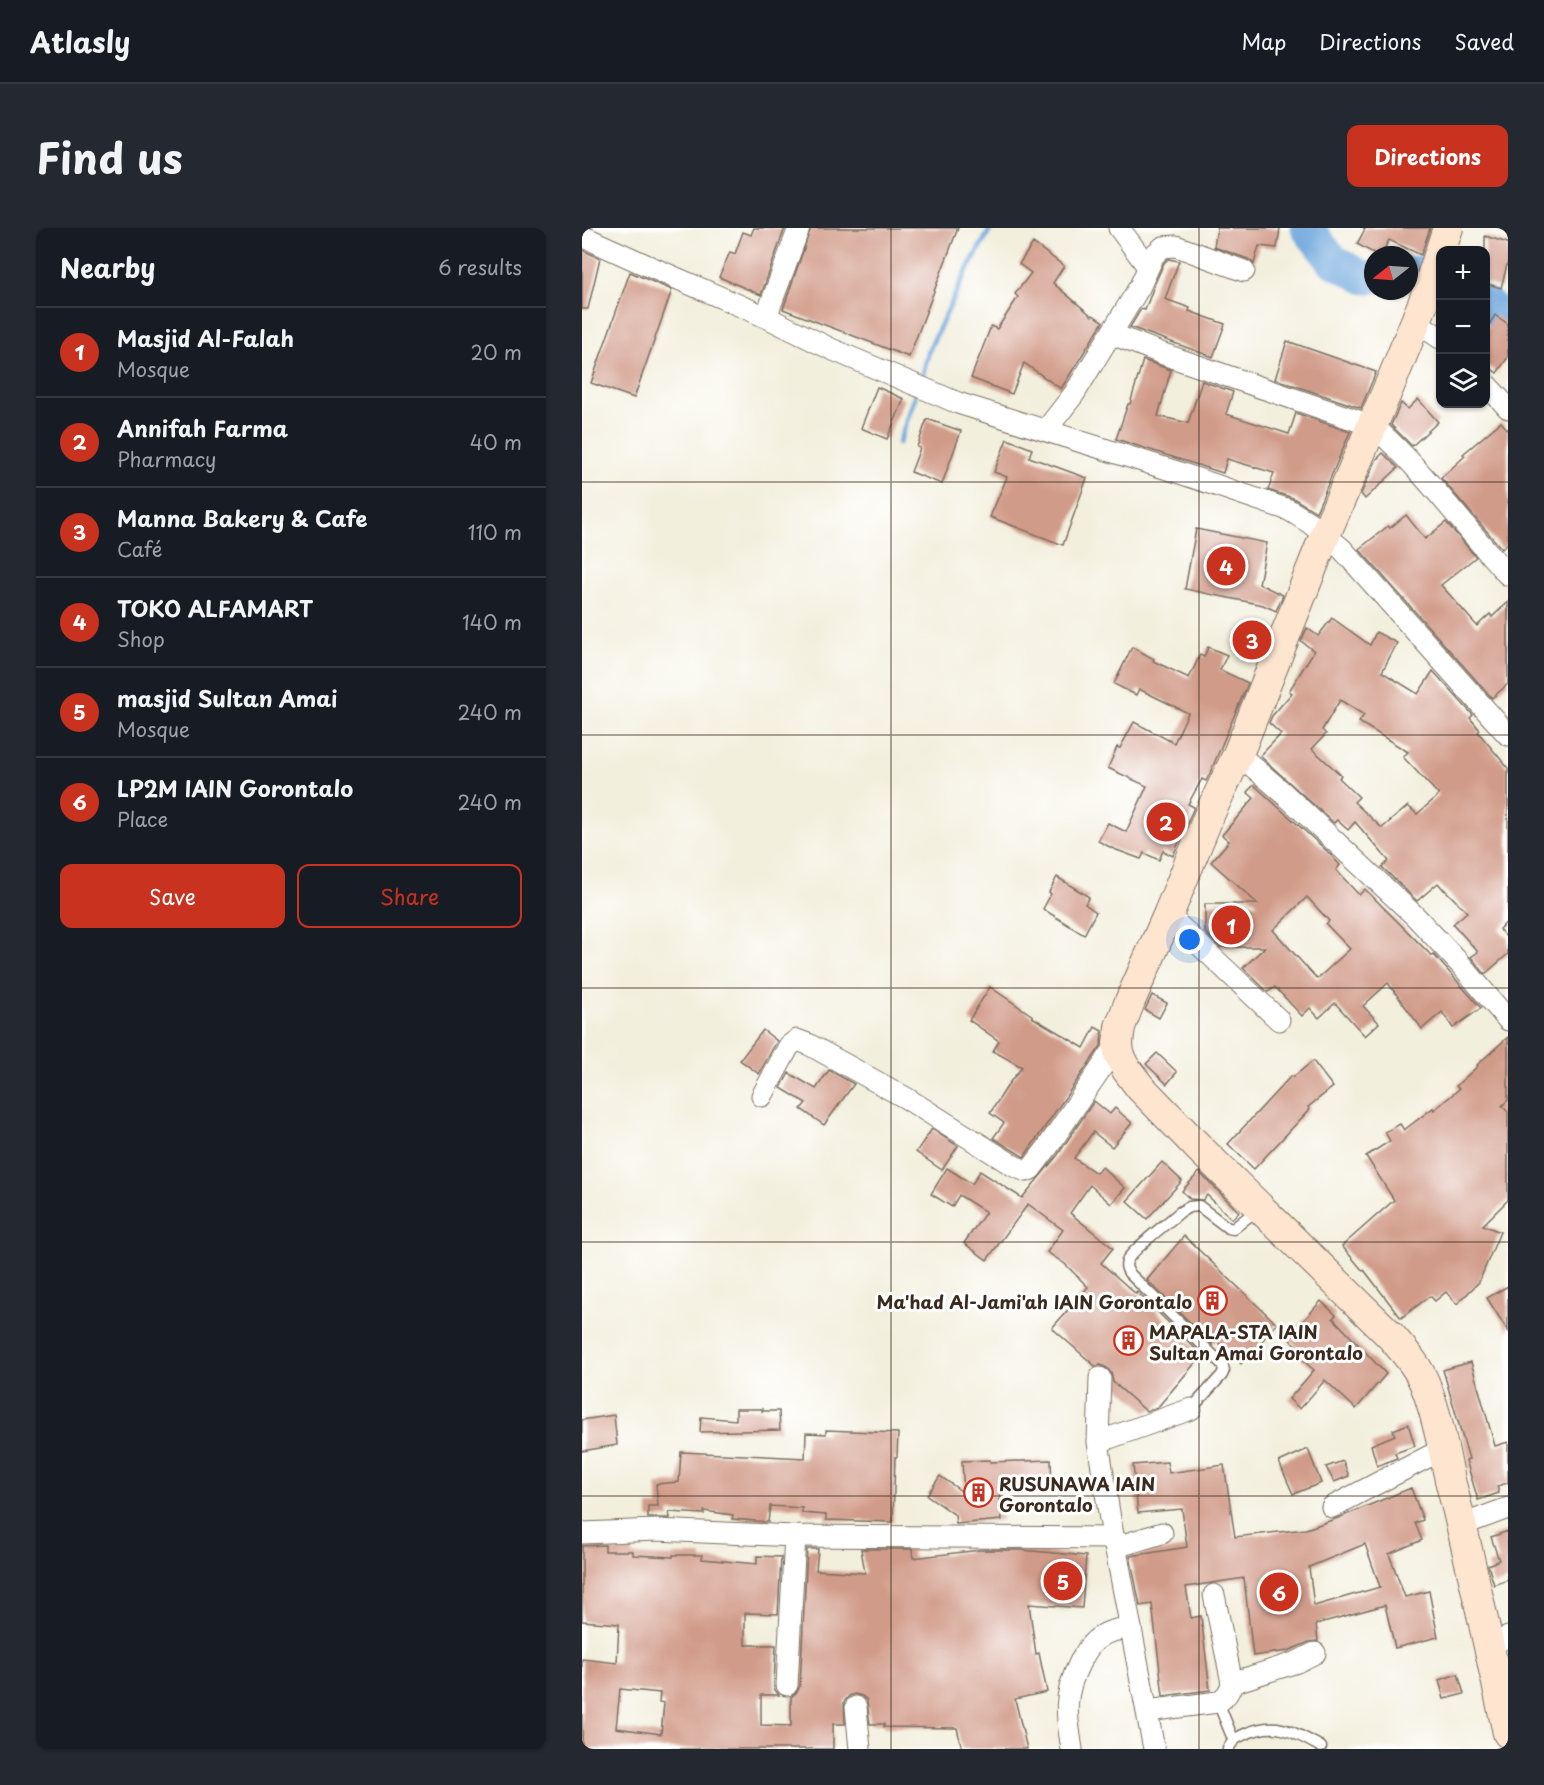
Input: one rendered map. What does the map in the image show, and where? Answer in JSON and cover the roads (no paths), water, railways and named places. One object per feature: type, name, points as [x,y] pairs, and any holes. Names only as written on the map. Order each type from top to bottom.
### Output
[{"type":"street","points":[[766,317],[799,228]]},
{"type":"street","points":[[1119,228],[1148,267]]},
{"type":"street","points":[[582,236],[766,317],[831,350],[958,403],[1289,510],[1310,523],[1342,549],[1508,735]]},
{"type":"street","points":[[1443,241],[1420,311],[1373,426],[1324,535],[1238,754],[1210,813],[1130,1001],[1120,1027],[1118,1043],[1119,1054],[1127,1070],[1140,1087],[1353,1297],[1390,1335],[1413,1363],[1426,1386],[1462,1525],[1498,1641],[1508,1733]]},
{"type":"street","points":[[1046,430],[1074,394],[1140,286],[1154,255],[1163,247],[1176,246],[1244,271]]},
{"type":"street","points":[[1420,311],[1436,333]]},
{"type":"street","points":[[1112,334],[1166,356],[1373,426],[1411,463],[1508,575]]},
{"type":"street","points":[[1490,388],[1508,408]]},
{"type":"street","points":[[1238,754],[1279,789],[1415,916],[1508,1019]]},
{"type":"street","points":[[1168,915],[1279,1020]]},
{"type":"street","points":[[762,1096],[789,1046],[797,1040],[906,1098],[1014,1166],[1026,1171],[1031,1169],[1047,1148],[1118,1043]]},
{"type":"street","points":[[1100,1385],[1098,1442],[1110,1519],[1154,1749]]},
{"type":"street","points":[[1098,1442],[1191,1409]]},
{"type":"street","points":[[1332,1507],[1443,1449]]},
{"type":"street","points":[[1462,1525],[1508,1508]]},
{"type":"street","points":[[582,1533],[656,1530],[795,1536],[1115,1542],[1162,1533]]},
{"type":"street","points":[[787,1685],[795,1536]]},
{"type":"street","points":[[1147,1711],[1218,1702],[1226,1697],[1232,1683],[1214,1595]]},
{"type":"street","points":[[1072,1749],[1068,1727],[1068,1694],[1072,1677],[1089,1646],[1101,1636],[1115,1630],[1131,1628]]},
{"type":"street","points":[[1232,1683],[1297,1662],[1315,1653]]},
{"type":"street","points":[[856,1707],[860,1749]]},
{"type":"lane","points":[[1191,1409],[1222,1375],[1224,1370],[1222,1364],[1129,1273],[1126,1263],[1132,1254],[1180,1212],[1189,1207],[1199,1206],[1228,1228],[1233,1229],[1260,1207]]},
{"type":"lane","points":[[1218,1702],[1231,1744],[1253,1731],[1275,1726],[1296,1733],[1321,1748]]},
{"type":"waterway","points":[[921,382],[929,350],[966,272],[991,228]]},
{"type":"waterway","points":[[1307,228],[1333,261],[1364,277]]},
{"type":"waterway","points":[[1418,273],[1436,280]]},
{"type":"waterway","points":[[1490,306],[1508,319]]},
{"type":"waterway","points":[[899,443],[917,391]]},
{"type":"place","name":"TOKO ALFAMART","points":[[1226,566]]},
{"type":"place","name":"Manna Bakery & Cafe","points":[[1252,640]]},
{"type":"place","name":"Annifah Farma","points":[[1166,822]]},
{"type":"place","name":"Masjid Al-Falah","points":[[1231,925]]},
{"type":"place","name":"Ma'had Al-Jami'ah IAIN Gorontalo","points":[[1213,1301]]},
{"type":"place","name":"MAPALA-STA IAIN Sultan Amai Gorontalo","points":[[1128,1341]]},
{"type":"place","name":"RUSUNAWA IAIN Gorontalo","points":[[978,1493]]},
{"type":"place","name":"masjid Sultan Amai","points":[[1063,1581]]},
{"type":"place","name":"LP2M IAIN Gorontalo","points":[[1279,1592]]}]
